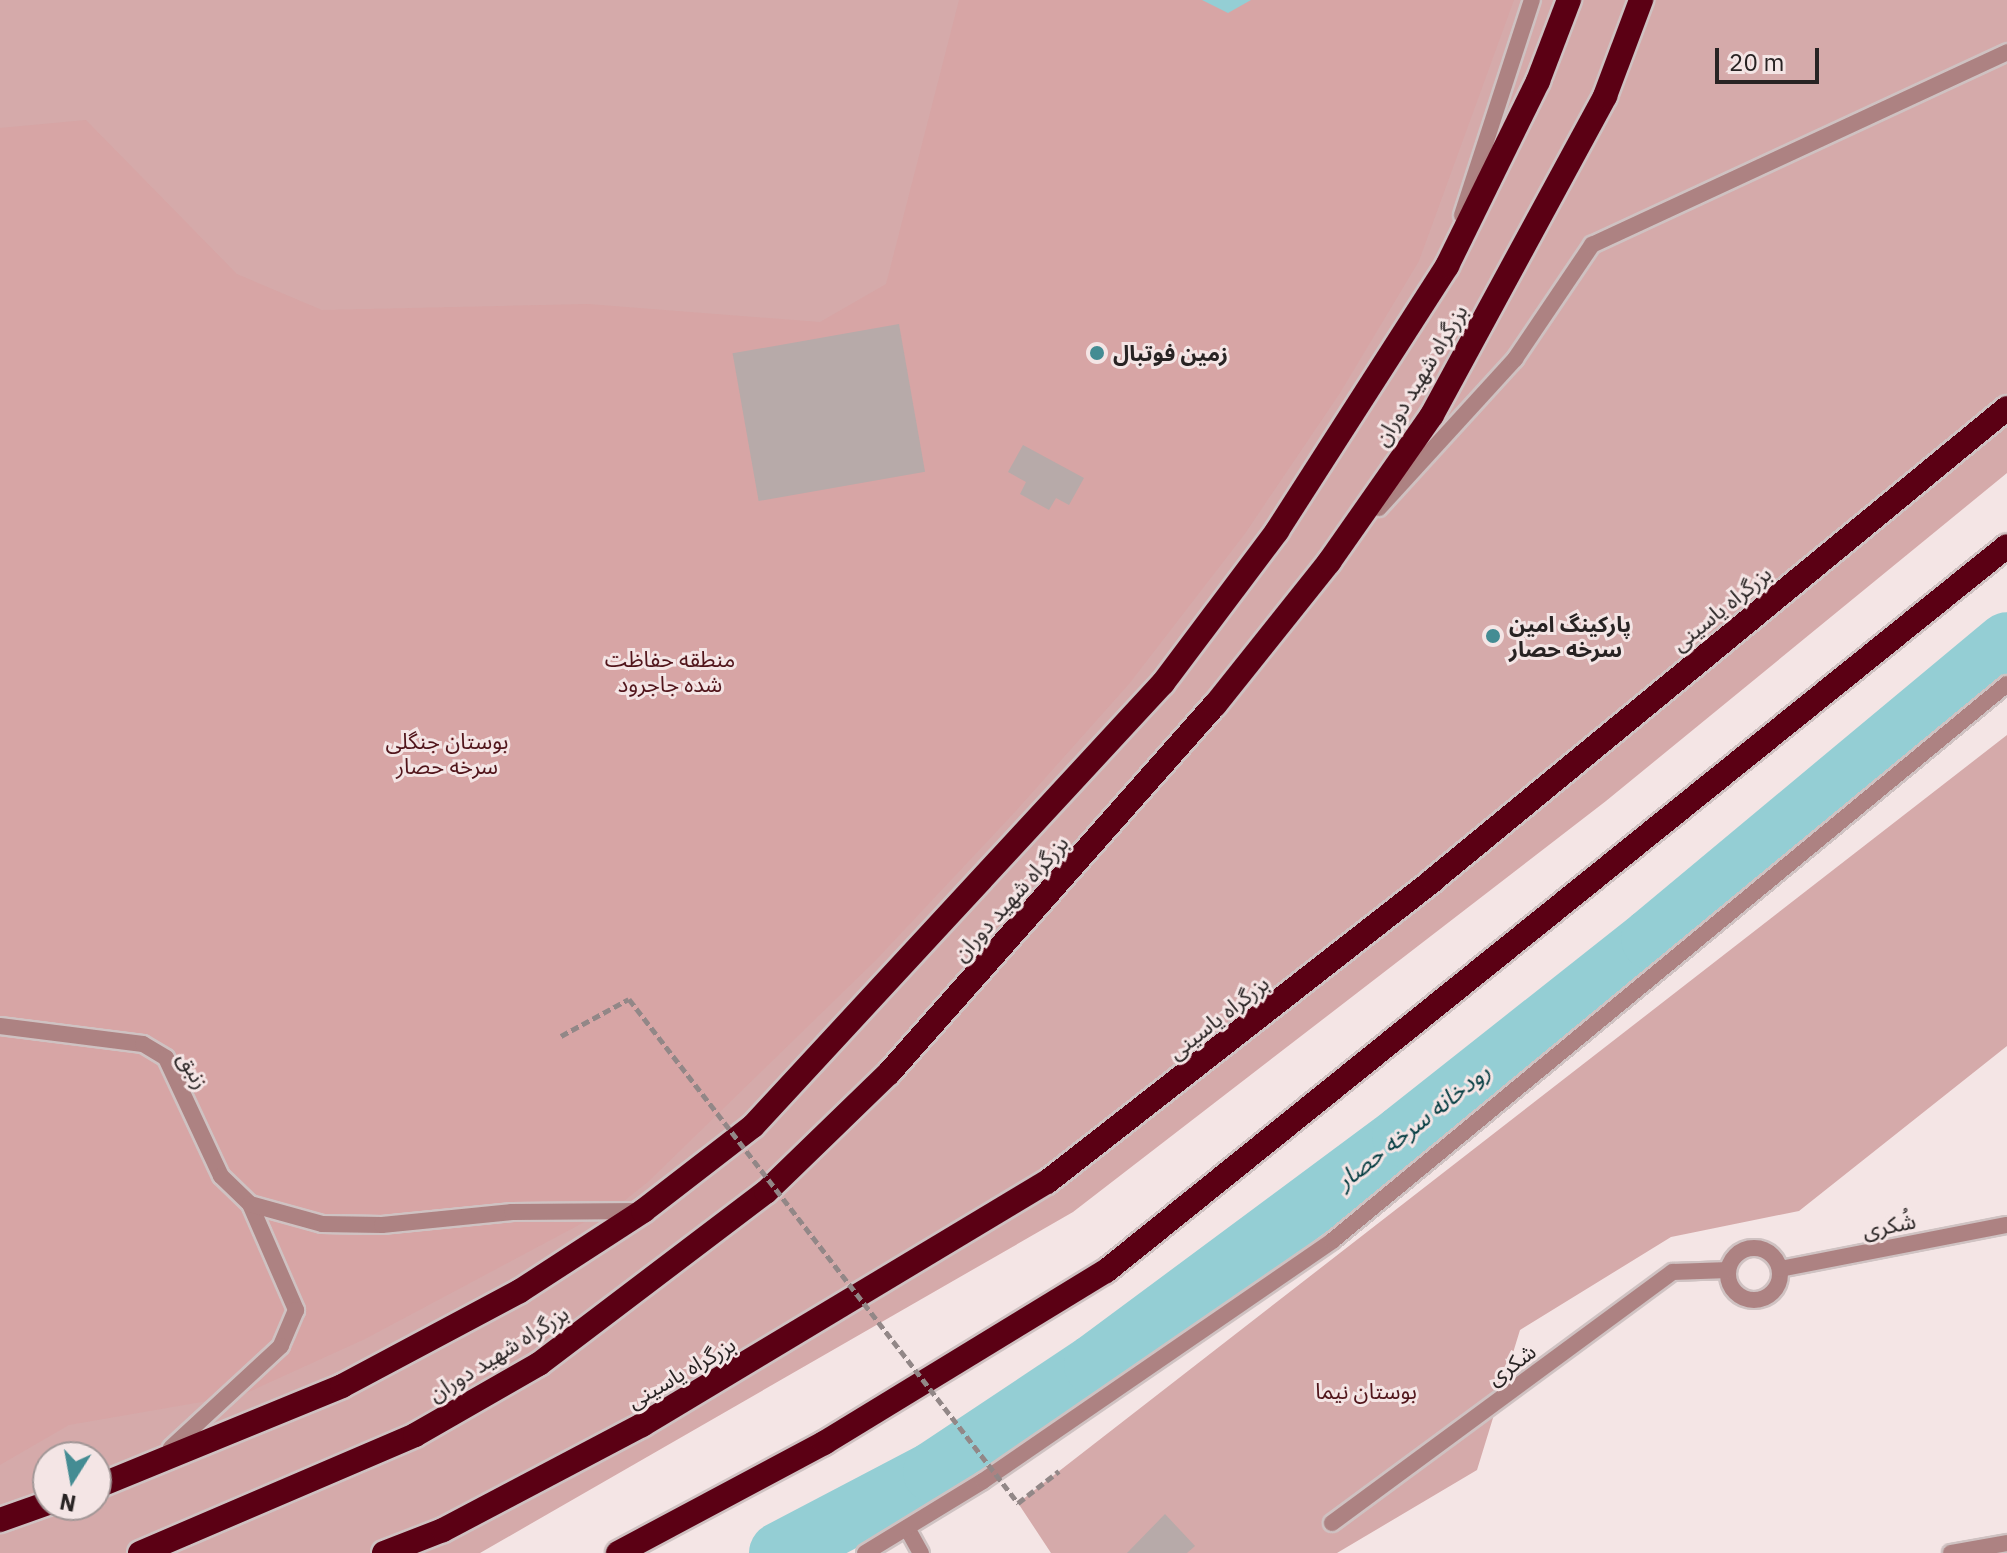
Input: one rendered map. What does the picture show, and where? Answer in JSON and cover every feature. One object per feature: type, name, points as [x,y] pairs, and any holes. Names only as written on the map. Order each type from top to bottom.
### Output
[{"type":"highway","name":"بزرگراه شهید دوران","points":[[112,1481],[342,1386],[520,1291],[643,1211],[753,1126],[1163,683],[1277,531],[1447,266],[1538,81],[1569,0]]},
{"type":"highway","name":"بزرگراه شهید دوران","points":[[140,1553],[415,1435],[525,1372],[766,1192],[889,1073],[1215,705],[1329,562],[1432,415],[1605,96],[1641,0]]},
{"type":"highway","name":"بزرگراه یاسینی","points":[[384,1553],[443,1530],[642,1425],[1047,1182],[1433,880],[2007,408]]},
{"type":"highway","points":[[618,1553],[824,1443],[1106,1271],[2007,546]]},
{"type":"highway","points":[[0,1520],[32,1509]]},
{"type":"street","points":[[1447,266],[1532,0]]},
{"type":"street","points":[[1329,562],[1515,359],[1592,245],[2007,52]]},
{"type":"street","points":[[865,1553],[983,1481],[1332,1241],[2007,684]]},
{"type":"street","name":"زنبق","points":[[0,1026],[143,1044],[166,1058],[221,1176],[250,1204]]},
{"type":"street","points":[[250,1204],[322,1224],[382,1225],[512,1212],[643,1211]]},
{"type":"street","points":[[142,1469],[188,1436],[281,1346],[296,1310],[250,1204]]},
{"type":"street","name":"شُکری","points":[[1780,1269],[2007,1225]]},
{"type":"street","points":[[1753,1248],[1770,1253],[1780,1269],[1769,1295],[1749,1300],[1733,1289],[1728,1270],[1736,1254],[1753,1248]]},
{"type":"street","name":"شکری","points":[[1332,1523],[1673,1272],[1728,1270]]},
{"type":"street","points":[[907,1528],[921,1553]]},
{"type":"street","points":[[1951,1553],[2007,1543]]},
{"type":"path","points":[[561,1036],[629,999],[1018,1503],[1059,1471]]},
{"type":"green space","name":"منطقه حفاظت شده جاجرود","points":[[0,0],[2007,0],[2007,473],[1606,801],[1073,1212],[480,1553],[0,1553]]},
{"type":"green space","name":"بوستان جنگلی سرخه حصار","points":[[959,0],[1514,0],[1419,261],[1340,393],[1244,535],[1129,684],[1014,813],[875,961],[649,1181],[624,1201],[365,1339],[242,1395],[69,1425],[41,1441],[32,1441],[32,1446],[0,1465],[0,128],[86,120],[237,274],[322,310],[588,304],[820,322],[886,284]]},
{"type":"green space","name":"بوستان نیما","points":[[2007,735],[2007,1046],[1799,1211],[1671,1237],[1520,1330],[1477,1470],[1337,1553],[1051,1553],[1018,1503]]},
{"type":"water","points":[[1202,0],[1251,0],[1228,13]]},
{"type":"building","points":[[899,324],[925,472],[759,501],[733,353]]},
{"type":"building","points":[[1023,445],[1084,478],[1069,505],[1056,498],[1049,510],[1020,494],[1026,482],[1008,472]]},
{"type":"building","points":[[1165,1514],[1195,1546],[1187,1553],[1127,1553]]},
{"type":"waterway","name":"رودخانه سرخه حصار","points":[[780,1553],[934,1472],[1095,1365],[1403,1136],[1652,939],[2007,643]]},
{"type":"place","name":"زمین فوتبال","points":[[1097,353]]},
{"type":"place","name":"پارکینگ امین سرخه حصار","points":[[1493,636]]}]
